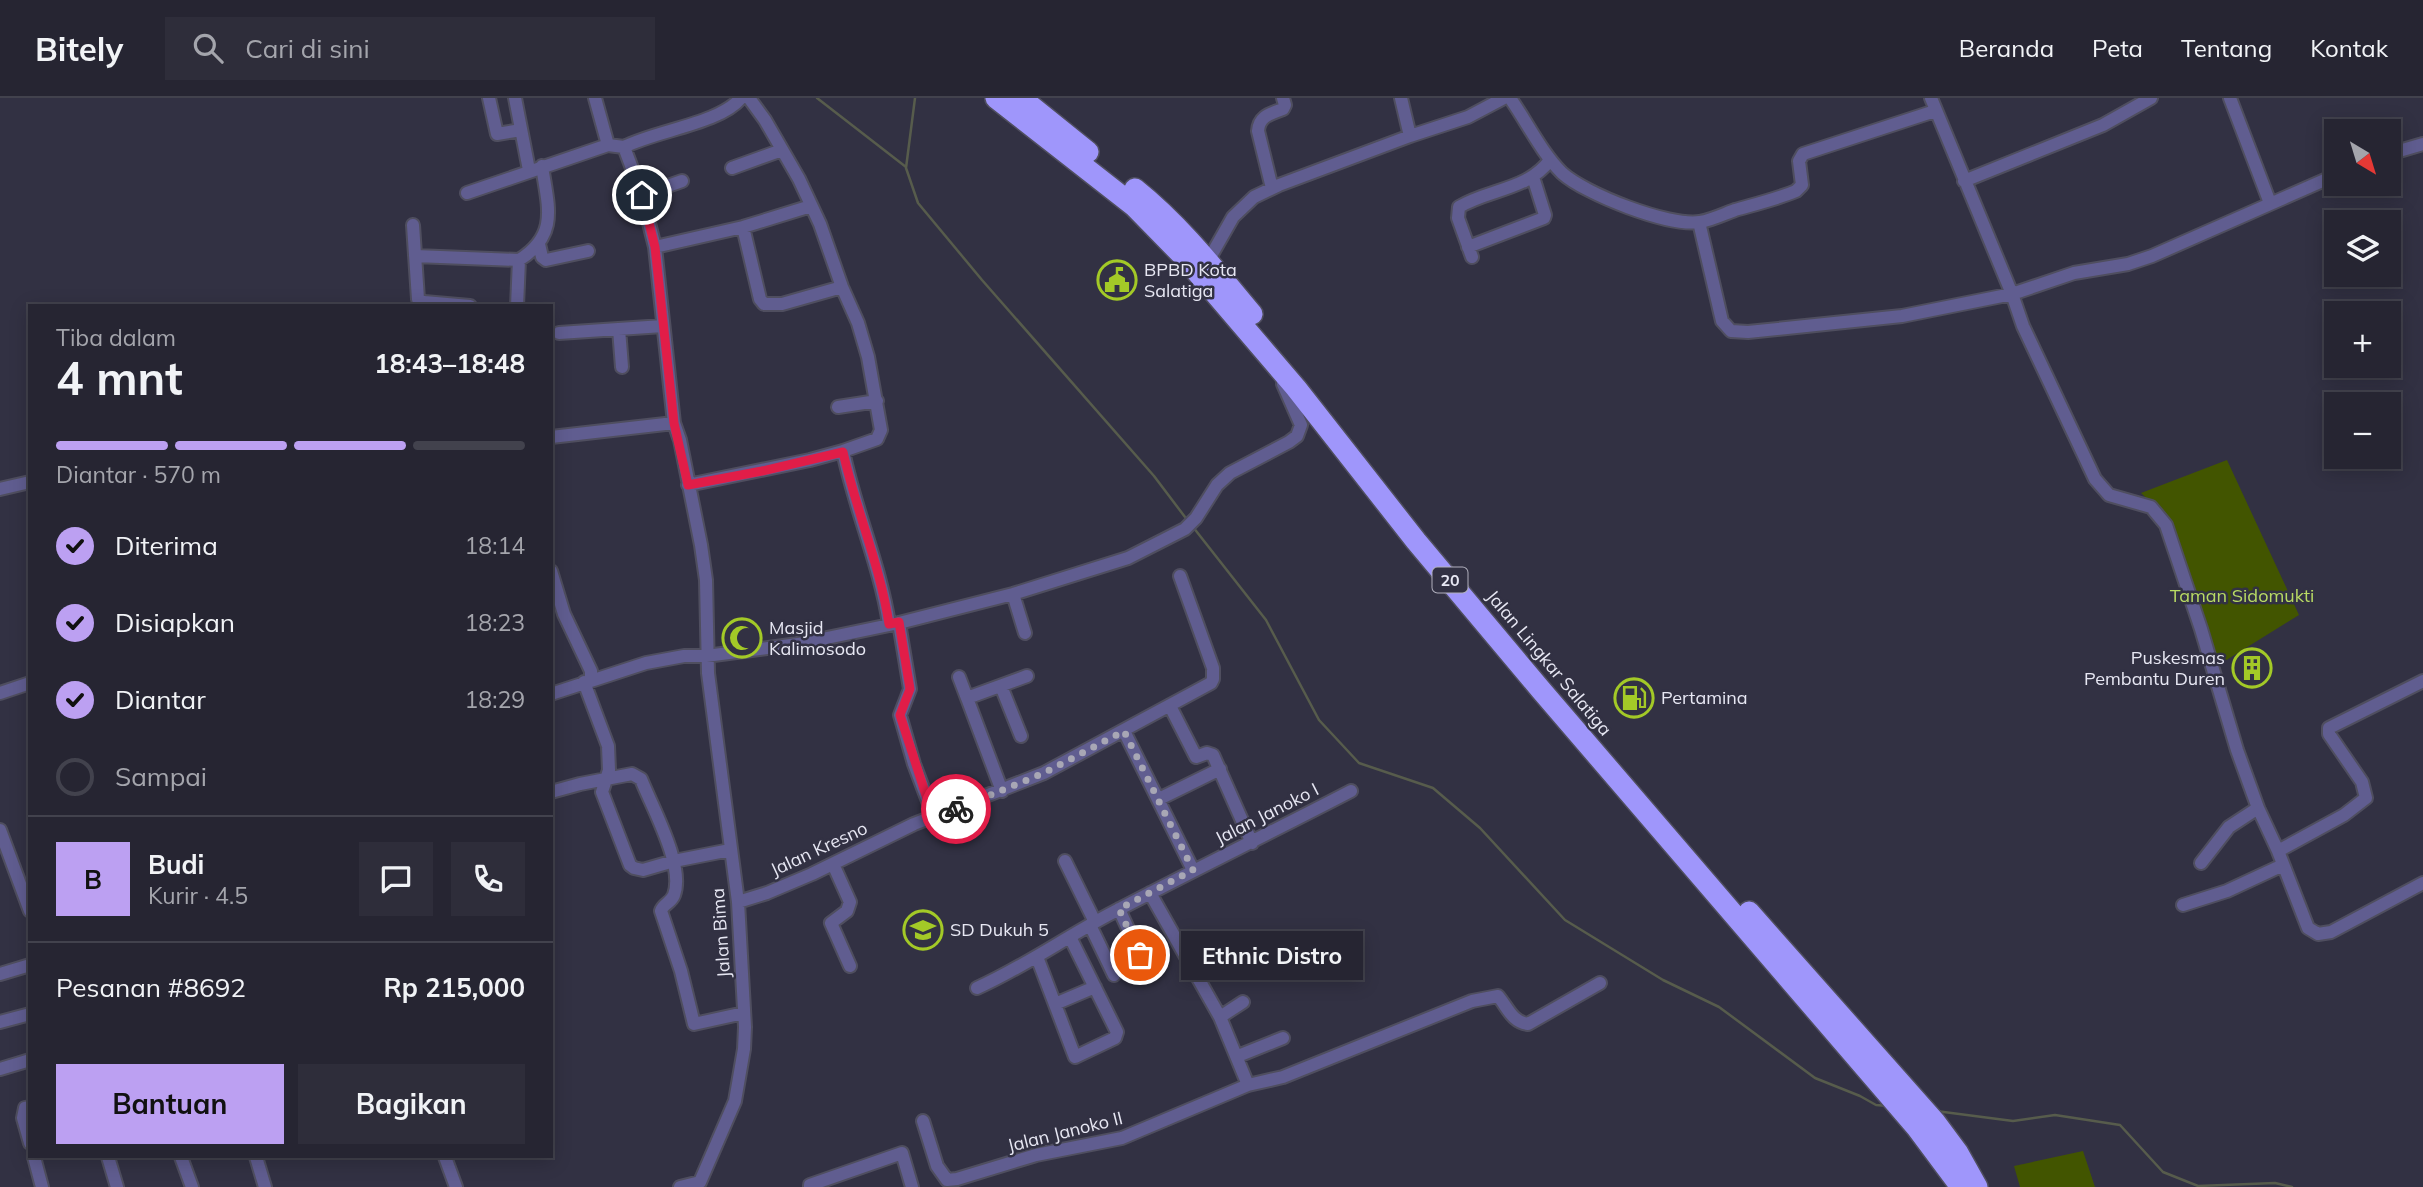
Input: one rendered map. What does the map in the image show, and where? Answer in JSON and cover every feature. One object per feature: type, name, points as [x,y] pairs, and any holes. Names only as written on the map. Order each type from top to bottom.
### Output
[{"type":"highway","name":"Jalan Lingkar Salatiga","points":[[996,98],[1134,206],[1230,299],[1739,900],[1891,1084],[1926,1125],[1958,1153],[1977,1187]]},
{"type":"highway","name":"Jalan Lingkar Salatiga","points":[[1021,98],[1144,196],[1208,261],[1230,299]]},
{"type":"highway","name":"Jalan Lingkar Salatiga","points":[[1926,1125],[1961,1187]]},
{"type":"street","points":[[489,98],[497,134],[521,131]]},
{"type":"street","points":[[515,98],[529,170]]},
{"type":"street","points":[[596,98],[608,145]]},
{"type":"street","points":[[467,193],[608,145],[624,147],[640,139],[727,111],[741,98]]},
{"type":"street","points":[[688,485],[843,452],[870,442],[880,435],[881,424],[868,357],[858,323],[820,224],[799,179],[749,98]]},
{"type":"street","points":[[1272,188],[1258,131],[1259,123],[1264,117],[1283,109],[1283,98]]},
{"type":"street","points":[[1401,98],[1410,136]]},
{"type":"street","points":[[1208,261],[1239,209],[1254,197],[1410,136],[1468,117],[1504,98]]},
{"type":"street","points":[[1510,98],[1550,160],[1569,179],[1601,197],[1657,216],[1699,222],[1799,190],[1802,185],[1800,158],[1806,153],[1933,104],[2012,293],[2022,326],[2095,479],[2109,495],[2151,507],[2166,526],[2237,750],[2308,928],[2318,934],[2337,930],[2423,883]]},
{"type":"street","points":[[1964,181],[2102,125],[2151,98]]},
{"type":"street","points":[[2230,98],[2270,203]]},
{"type":"street","points":[[2401,150],[2423,144]]},
{"type":"street","name":"Jalan Bima","points":[[624,147],[642,195],[655,247],[674,423],[704,561],[706,656],[738,902],[744,1013],[744,1049],[734,1101],[701,1184],[680,1187]]},
{"type":"street","points":[[732,168],[782,150]]},
{"type":"street","points":[[1533,177],[1544,218],[1470,252],[1458,218],[1459,207],[1533,177],[1550,160]]},
{"type":"street","points":[[415,256],[519,260],[539,244],[545,234],[549,212],[542,166]]},
{"type":"street","points":[[1699,222],[1722,321],[1728,329],[1737,333],[1902,316],[2012,293],[2074,273],[2140,261],[2324,180]]},
{"type":"street","points":[[642,195],[682,181]]},
{"type":"street","points":[[655,247],[743,227],[811,206]]},
{"type":"street","points":[[413,225],[418,299],[447,304]]},
{"type":"street","points":[[743,227],[761,302],[764,304],[782,304],[842,287]]},
{"type":"street","points":[[539,244],[542,257],[546,260],[587,251]]},
{"type":"street","points":[[517,304],[519,260]]},
{"type":"street","points":[[559,333],[663,326]]},
{"type":"street","points":[[619,329],[622,367]]},
{"type":"street","points":[[553,693],[646,663],[684,656],[706,656],[798,644],[894,623],[1013,594],[1128,558],[1185,529],[1196,518],[1217,485],[1230,474],[1297,436],[1301,425],[1270,346]]},
{"type":"street","points":[[838,407],[877,401]]},
{"type":"street","points":[[553,437],[674,423]]},
{"type":"street","points":[[843,452],[859,513],[894,623],[910,689],[900,715],[933,817]]},
{"type":"street","points":[[0,489],[28,482]]},
{"type":"street","name":"Jalan Kresno","points":[[738,902],[767,893],[914,824],[1044,773],[1211,683],[1214,674],[1181,576]]},
{"type":"street","points":[[553,578],[561,606],[591,671],[587,681],[608,746],[609,770],[602,786],[604,799],[630,865],[643,870],[730,850]]},
{"type":"street","points":[[1013,594],[1025,633]]},
{"type":"street","points":[[967,698],[1027,676]]},
{"type":"street","points":[[959,677],[1002,791]]},
{"type":"street","points":[[2278,850],[2344,815],[2366,797],[2362,782],[2329,734],[2329,728],[2423,681]]},
{"type":"street","points":[[0,693],[28,684]]},
{"type":"street","points":[[1001,686],[1021,736]]},
{"type":"street","points":[[1170,706],[1196,757],[1210,753],[1220,769],[1252,843]]},
{"type":"street","points":[[1124,731],[1193,870]]},
{"type":"street","points":[[1159,799],[1220,769]]},
{"type":"street","points":[[553,791],[632,774],[641,779],[674,861],[674,894],[661,911],[681,971],[694,1024],[744,1013]]},
{"type":"street","name":"Jalan Janoko I","points":[[976,988],[1037,957],[1150,892],[1351,791]]},
{"type":"street","points":[[2200,863],[2229,827],[2258,808]]},
{"type":"street","points":[[0,830],[28,906]]},
{"type":"street","points":[[1065,861],[1114,975]]},
{"type":"street","points":[[832,864],[850,902],[847,911],[831,923],[850,966]]},
{"type":"street","points":[[2183,905],[2227,891],[2283,864]]},
{"type":"street","points":[[1150,892],[1220,1017],[1248,1085]]},
{"type":"street","points":[[1119,909],[1140,955]]},
{"type":"street","points":[[1037,957],[1075,1057],[1115,1038],[1118,1035],[1070,937]]},
{"type":"street","points":[[0,974],[28,966]]},
{"type":"street","name":"Jalan Janoko II","points":[[923,1121],[939,1172],[943,1178],[951,1180],[1036,1156],[1122,1138],[1248,1085],[1283,1077],[1472,1001],[1498,996],[1514,1018],[1520,1023],[1528,1024],[1600,983]]},
{"type":"street","points":[[1055,1004],[1095,987]]},
{"type":"street","points":[[1220,1017],[1243,1002]]},
{"type":"street","points":[[0,1021],[28,1014]]},
{"type":"street","points":[[1238,1056],[1283,1038]]},
{"type":"street","points":[[0,1069],[28,1061]]},
{"type":"street","points":[[28,1107],[25,1108],[23,1118],[28,1136]]},
{"type":"street","points":[[810,1187],[902,1153],[912,1187]]},
{"type":"street","points":[[34,1158],[42,1187]]},
{"type":"street","points":[[108,1158],[117,1187]]},
{"type":"street","points":[[181,1158],[192,1187]]},
{"type":"street","points":[[256,1158],[265,1187]]},
{"type":"street","points":[[445,1158],[456,1187]]},
{"type":"green space","name":"Taman Sidomukti","points":[[2227,460],[2299,615],[2220,664],[2164,515],[2141,493]]},
{"type":"green space","points":[[2083,1151],[2095,1187],[2020,1187],[2014,1166]]},
{"type":"waterway","points":[[817,98],[906,167]]},
{"type":"waterway","points":[[915,98],[906,168],[918,203],[1154,476],[1188,521]]},
{"type":"waterway","points":[[1193,527],[1266,620],[1319,720],[1359,763],[1433,788],[1480,828],[1565,920],[1663,980],[1719,1007],[1815,1078],[1876,1105],[1888,1106]]},
{"type":"waterway","points":[[1936,1111],[2013,1121],[2055,1115],[2120,1125],[2163,1172],[2198,1186],[2275,1183],[2292,1187]]},
{"type":"way so far","points":[[956,809],[1044,773],[1124,731],[1193,870],[1119,909],[1140,955]]},
{"type":"place","name":"BPBD Kota Salatiga","points":[[1117,280]]},
{"type":"place","name":"Masjid Kalimosodo","points":[[742,638]]},
{"type":"place","name":"Puskesmas Pembantu Duren","points":[[2252,668]]},
{"type":"place","name":"Pertamina","points":[[1634,698]]},
{"type":"place","name":"SD Dukuh 5","points":[[923,930]]},
{"type":"place","name":"Ethnic Distro","points":[[1140,955]]},
{"type":"route","points":[[642,195],[655,247],[674,423],[680,440],[688,485],[843,452],[880,579],[889,624],[899,622],[910,684],[900,715],[914,764],[933,817],[956,809]]}]
